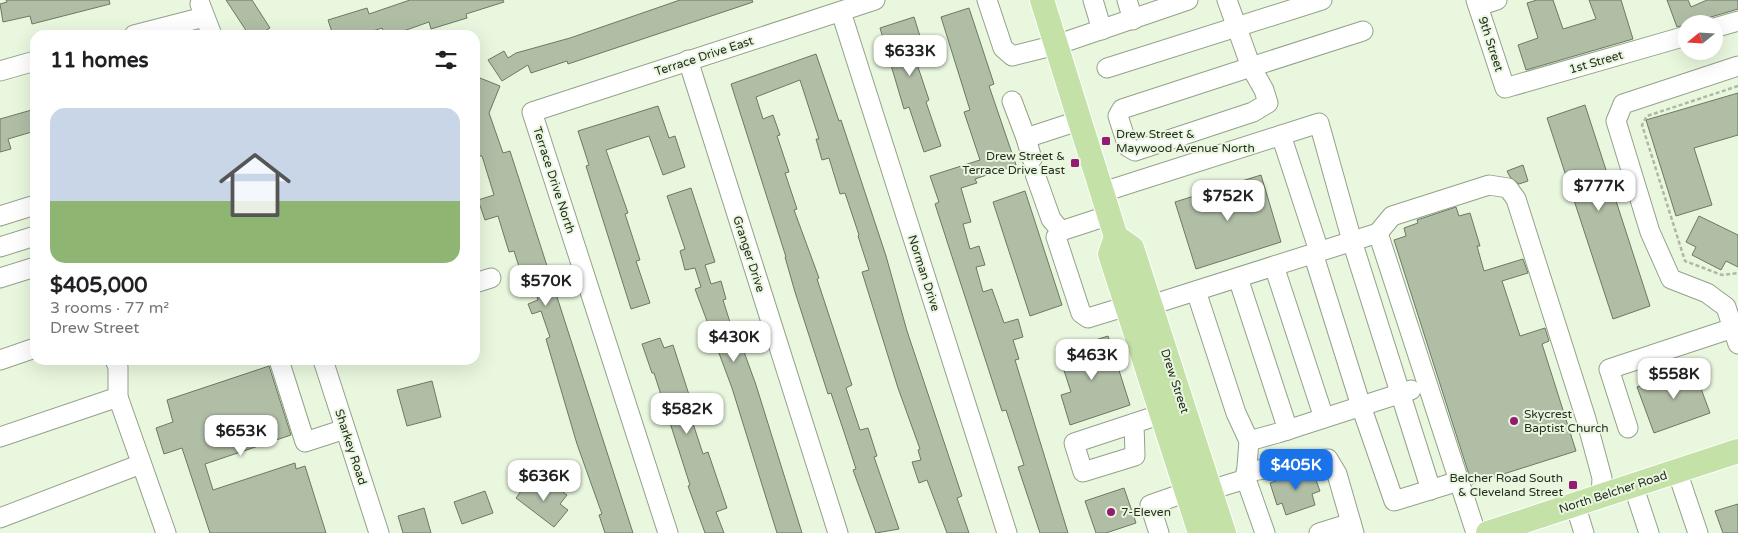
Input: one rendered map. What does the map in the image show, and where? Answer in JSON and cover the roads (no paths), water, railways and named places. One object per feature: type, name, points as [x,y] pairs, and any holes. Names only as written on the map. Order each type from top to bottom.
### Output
[{"type":"main road","name":"Drew Street","points":[[1042,0],[1113,226],[1110,254],[1162,414],[1198,491],[1224,533]]},
{"type":"main road","name":"Drew Street","points":[[1113,226],[1132,248],[1151,305],[1198,491],[1200,533]]},
{"type":"main road","name":"North Belcher Road","points":[[1488,533],[1738,451]]},
{"type":"street","name":"Terrace Drive East","points":[[532,112],[876,0]]},
{"type":"street","points":[[988,0],[1003,48],[1008,55],[1016,56],[1133,20],[1188,0]]},
{"type":"street","points":[[1093,0],[1102,30]]},
{"type":"street","points":[[1127,0],[1133,20]]},
{"type":"street","points":[[1227,0],[1251,66],[1264,90],[1268,103],[1253,112],[1135,152],[1128,147],[1118,116],[1122,109],[1251,66],[1363,31]]},
{"type":"street","points":[[1107,68],[1322,0]]},
{"type":"street","points":[[1477,3],[1497,0]]},
{"type":"street","name":"9th Street","points":[[1477,3],[1505,88]]},
{"type":"street","points":[[148,30],[202,10],[210,30]]},
{"type":"street","name":"Norman Drive","points":[[841,12],[1007,533]]},
{"type":"street","points":[[1723,25],[1738,21]]},
{"type":"street","name":"1st Street","points":[[1505,88],[1678,38]]},
{"type":"street","name":"Granger Drive","points":[[688,60],[838,533]]},
{"type":"street","points":[[0,70],[30,62]]},
{"type":"street","points":[[1628,428],[1609,368],[1736,336],[1732,305],[1671,279],[1650,232],[1616,122],[1623,104],[1738,66]]},
{"type":"street","points":[[1012,100],[1051,219],[1061,231]]},
{"type":"street","name":"Terrace Drive North","points":[[532,112],[668,533]]},
{"type":"street","points":[[1026,138],[1080,120]]},
{"type":"street","points":[[1103,192],[1319,123],[1352,241],[1430,490]]},
{"type":"street","points":[[1281,135],[1361,406],[1394,501],[1459,481]]},
{"type":"street","points":[[1151,305],[1378,233],[1392,216],[1488,185],[1508,188],[1516,199],[1522,216],[1586,419],[1602,478],[1601,496]]},
{"type":"street","points":[[0,216],[30,207]]},
{"type":"street","points":[[1113,226],[1061,231],[1056,237],[1081,313],[1088,318],[1127,306]]},
{"type":"street","points":[[1378,233],[1476,533]]},
{"type":"street","points":[[0,247],[30,238]]},
{"type":"street","points":[[1274,266],[1324,418]]},
{"type":"street","points":[[0,278],[30,269]]},
{"type":"street","points":[[1238,278],[1288,430]]},
{"type":"street","points":[[1196,291],[1236,413],[1249,440],[1246,475],[1265,533]]},
{"type":"street","points":[[0,360],[30,350]]},
{"type":"street","points":[[117,365],[118,397],[166,533]]},
{"type":"street","points":[[281,365],[306,442],[345,430]]},
{"type":"street","name":"Sharkey Road","points":[[324,365],[380,533]]},
{"type":"street","points":[[1249,440],[1288,430],[1427,384]]},
{"type":"street","points":[[0,437],[118,397]]},
{"type":"street","points":[[1134,423],[1162,414]]},
{"type":"street","points":[[1159,533],[1150,504],[1246,475],[1290,464],[1328,459],[1337,474],[1353,528],[1320,533]]},
{"type":"street","points":[[0,518],[141,464]]},
{"type":"street","points":[[1677,471],[1698,533]]},
{"type":"street","points":[[1633,485],[1649,533]]},
{"type":"street","points":[[1575,504],[1584,533]]},
{"type":"place","name":"Drew Street & Maywood Avenue North","points":[[1106,141]]},
{"type":"place","name":"Drew Street & Terrace Drive East","points":[[1075,163]]},
{"type":"place","name":"Skycrest Baptist Church","points":[[1514,421]]},
{"type":"place","name":"Belcher Road South & Cleveland Street","points":[[1573,485]]},
{"type":"place","name":"7-Eleven","points":[[1111,512]]}]
